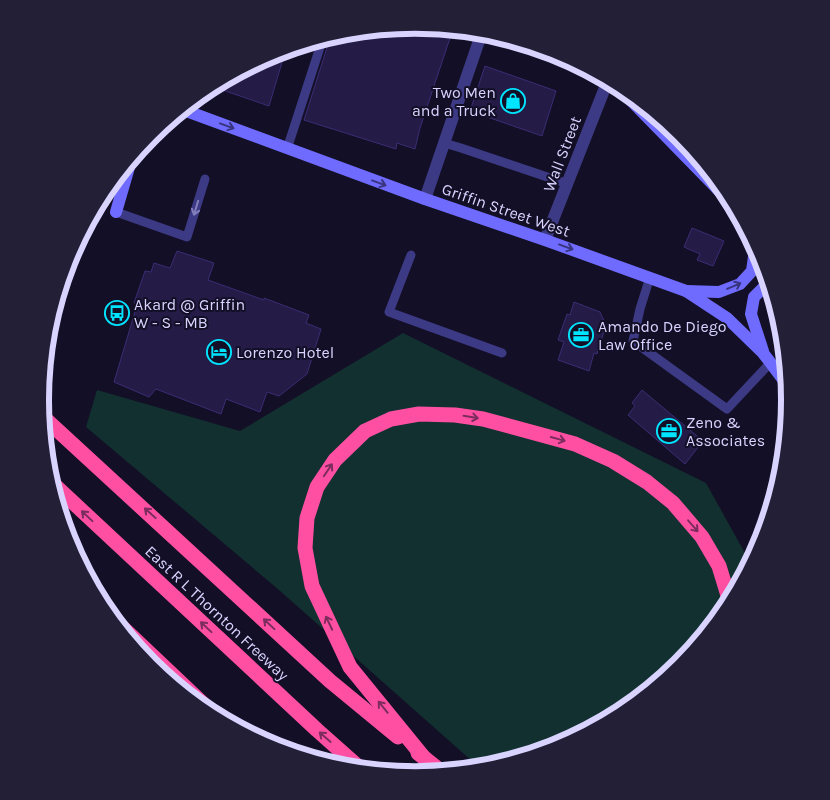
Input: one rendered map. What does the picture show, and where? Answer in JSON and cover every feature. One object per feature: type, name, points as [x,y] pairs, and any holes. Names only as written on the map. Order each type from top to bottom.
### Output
[{"type":"highway","points":[[425,759],[350,667],[312,586],[305,548],[307,518],[317,487],[335,460],[366,431],[392,419],[420,414],[456,415],[483,419],[575,444],[613,461],[647,482],[673,503],[702,536],[719,566],[727,592]]},
{"type":"highway","points":[[50,421],[330,680],[433,765]]},
{"type":"highway","name":"East R L Thornton Freeway","points":[[60,489],[351,760]]},
{"type":"main road","name":"Griffin Street West","points":[[189,112],[425,199],[686,291],[728,318],[767,358],[780,375]]},
{"type":"main road","points":[[648,118],[707,178]]},
{"type":"main road","points":[[116,212],[127,173]]},
{"type":"main road","points":[[686,291],[719,292],[740,284],[752,271],[753,261]]},
{"type":"main road","points":[[764,287],[754,297],[751,314],[767,358]]},
{"type":"street","points":[[425,199],[479,40]]},
{"type":"street","name":"Wall Street","points":[[545,240],[605,87]]},
{"type":"lane","points":[[287,148],[320,46]]},
{"type":"lane","points":[[444,143],[470,150],[568,184]]},
{"type":"lane","points":[[116,212],[187,237],[205,179]]},
{"type":"lane","points":[[411,255],[390,312],[502,353]]},
{"type":"lane","points":[[650,277],[633,341],[727,409],[767,358]]},
{"type":"green space","points":[[403,333],[706,483],[746,555],[732,583],[706,623],[674,659],[638,691],[598,717],[555,738],[510,754],[472,761],[279,590],[86,427],[97,390],[240,431]]},
{"type":"building","points":[[391,35],[451,36],[420,128],[415,149],[397,143],[396,149],[304,120],[328,44],[367,37]]},
{"type":"building","points":[[283,59],[269,106],[221,90]]},
{"type":"building","name":"Two Men and a Truck","points":[[485,66],[556,91],[542,136],[470,111]]},
{"type":"building","points":[[692,228],[724,241],[713,266],[697,260],[700,254],[684,247]]},
{"type":"building","name":"Lorenzo Hotel","points":[[177,251],[214,263],[208,280],[309,315],[306,323],[321,329],[307,374],[279,396],[267,392],[260,412],[226,399],[221,414],[156,389],[149,397],[114,382],[137,305],[134,303],[145,271],[151,272],[154,263],[170,268]]},
{"type":"building","name":"Amando De Diego Law Office","points":[[574,302],[600,312],[606,325],[597,354],[594,353],[589,371],[558,360],[564,342],[558,340],[567,314],[570,315]]},
{"type":"building","name":"Zeno & Associates","points":[[642,390],[703,441],[685,464],[628,415],[635,406],[632,403]]},
{"type":"place","name":"Two Men and a Truck","points":[[513,101]]},
{"type":"place","name":"Akard @ Griffin W - S - MB","points":[[117,313]]},
{"type":"place","name":"Amando De Diego Law Office","points":[[581,335]]},
{"type":"place","name":"Lorenzo Hotel","points":[[219,352]]},
{"type":"place","name":"Zeno & Associates","points":[[669,431]]}]
